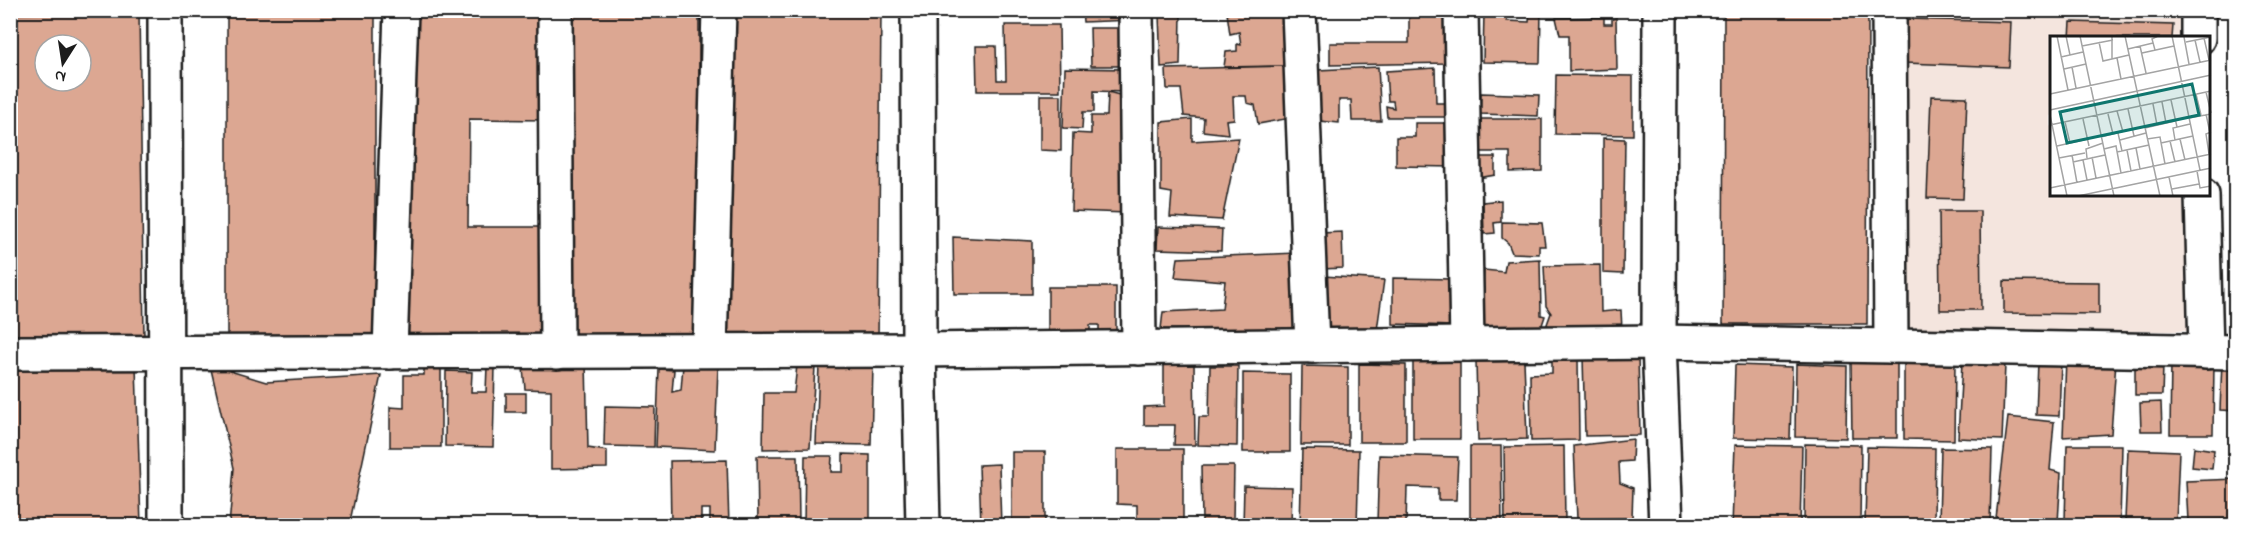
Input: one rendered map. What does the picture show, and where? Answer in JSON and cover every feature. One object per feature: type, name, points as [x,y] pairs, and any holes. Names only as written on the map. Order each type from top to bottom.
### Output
[{"type":"street","points":[[165,10],[166,525]]},
{"type":"street","points":[[390,352],[401,10]]},
{"type":"street","points":[[555,10],[557,352]]},
{"type":"street","points":[[710,350],[719,10]]},
{"type":"street","points":[[918,10],[919,351],[923,525]]},
{"type":"street","points":[[1136,10],[1139,348]]},
{"type":"street","points":[[1299,10],[1312,346]]},
{"type":"street","points":[[1461,10],[1467,344]]},
{"type":"street","points":[[1660,10],[1659,342],[1666,525]]},
{"type":"street","points":[[1889,10],[1891,346]]},
{"type":"street","points":[[2198,10],[2198,36]]},
{"type":"street","points":[[10,353],[919,351],[1659,342],[2221,352],[2202,196]]},
{"type":"shaded area","points":[[2183,11],[2183,36],[2050,36],[2050,196],[2185,196],[2187,331],[1900,332],[1895,12]]},
{"type":"building","points":[[227,10],[375,10],[375,342],[227,341]]},
{"type":"building","points":[[408,10],[550,10],[549,120],[469,119],[468,227],[539,227],[539,338],[406,337]]},
{"type":"building","points":[[727,10],[881,11],[878,342],[723,340]]},
{"type":"building","points":[[1082,10],[1132,10],[1132,20],[1083,22]]},
{"type":"building","points":[[1245,10],[1283,12],[1284,66],[1224,67],[1226,52],[1237,51],[1237,44],[1241,45],[1239,32],[1230,34],[1227,13],[1245,14]]},
{"type":"building","points":[[1409,10],[1449,10],[1450,63],[1330,65],[1330,43],[1409,43]]},
{"type":"building","points":[[1530,10],[1541,10],[1540,63],[1483,62],[1484,11],[1507,12],[1507,21],[1529,22]]},
{"type":"building","points":[[1724,10],[1868,10],[1867,324],[1723,324]]},
{"type":"building","points":[[561,11],[699,12],[699,339],[562,339]]},
{"type":"building","points":[[139,12],[144,337],[10,339],[10,14]]},
{"type":"building","points":[[1181,14],[1180,65],[1161,67],[1159,15]]},
{"type":"building","points":[[1604,17],[1604,24],[1612,24],[1612,19],[1616,18],[1617,69],[1569,71],[1569,35],[1560,35],[1556,18]]},
{"type":"building","points":[[1907,19],[2011,22],[2009,67],[1905,63]]},
{"type":"building","points":[[2071,22],[2173,25],[2172,36],[2070,36]]},
{"type":"building","points":[[1005,25],[1059,25],[1060,91],[977,91],[976,46],[996,46],[997,80],[1006,80]]},
{"type":"building","points":[[1090,28],[1127,28],[1128,66],[1091,66]]},
{"type":"building","points":[[1288,66],[1291,118],[1258,124],[1255,105],[1247,103],[1246,96],[1233,96],[1234,119],[1226,120],[1228,134],[1203,131],[1204,118],[1184,116],[1181,89],[1167,89],[1166,69]]},
{"type":"building","points":[[1378,67],[1381,121],[1352,121],[1351,100],[1339,100],[1339,123],[1320,121],[1318,70]]},
{"type":"building","points":[[1065,68],[1126,69],[1126,92],[1094,91],[1094,112],[1083,112],[1082,129],[1063,128]]},
{"type":"building","points":[[1435,68],[1436,103],[1447,103],[1447,117],[1387,117],[1386,106],[1394,108],[1393,101],[1388,101],[1386,71]]},
{"type":"building","points":[[1556,75],[1633,76],[1633,135],[1555,134]]},
{"type":"building","points":[[1108,92],[1131,98],[1127,213],[1071,211],[1073,133],[1091,134],[1091,116],[1107,116]]},
{"type":"building","points":[[1481,93],[1539,95],[1538,116],[1480,114]]},
{"type":"building","points":[[1040,95],[1061,95],[1061,151],[1040,150]]},
{"type":"building","points":[[1931,96],[1967,97],[1963,199],[1927,198]]},
{"type":"building","points":[[1192,119],[1192,141],[1239,138],[1222,220],[1170,217],[1172,193],[1161,191],[1161,122]]},
{"type":"building","points":[[1478,119],[1542,119],[1542,171],[1510,172],[1510,152],[1478,152]]},
{"type":"building","points":[[1415,123],[1454,123],[1454,167],[1396,166],[1396,137],[1415,137]]},
{"type":"building","points":[[1603,138],[1625,139],[1623,274],[1603,273]]},
{"type":"building","points":[[1478,157],[1495,157],[1495,175],[1478,178]]},
{"type":"building","points":[[1501,200],[1501,222],[1494,223],[1495,233],[1484,234],[1483,202]]},
{"type":"building","points":[[1939,211],[1980,211],[1981,310],[1940,310]]},
{"type":"building","points":[[1502,222],[1542,223],[1545,246],[1539,246],[1539,254],[1512,253],[1508,243],[1502,238]]},
{"type":"building","points":[[1158,227],[1222,229],[1221,251],[1157,249]]},
{"type":"building","points":[[1342,232],[1343,268],[1322,269],[1321,233]]},
{"type":"building","points":[[953,237],[1032,241],[1032,294],[954,294]]},
{"type":"building","points":[[1296,253],[1294,330],[1161,329],[1163,312],[1222,309],[1225,281],[1175,277],[1178,258]]},
{"type":"building","points":[[1540,259],[1541,315],[1545,316],[1540,331],[1480,328],[1484,270],[1504,272],[1506,261]]},
{"type":"building","points":[[1600,265],[1601,312],[1621,310],[1622,330],[1547,333],[1546,327],[1551,313],[1546,306],[1544,266]]},
{"type":"building","points":[[1323,276],[1384,280],[1377,330],[1322,333]]},
{"type":"building","points":[[1393,278],[1454,279],[1453,326],[1393,324]]},
{"type":"building","points":[[2004,281],[2099,282],[2099,314],[2004,313]]},
{"type":"building","points":[[1048,287],[1116,287],[1116,343],[1099,343],[1099,325],[1090,325],[1090,345],[1048,345]]},
{"type":"building","points":[[1638,356],[1640,435],[1585,436],[1583,357]]},
{"type":"building","points":[[2066,358],[2116,361],[2111,434],[2063,437]]},
{"type":"building","points":[[1413,360],[1460,361],[1460,439],[1413,439]]},
{"type":"building","points":[[1552,360],[1578,360],[1579,440],[1531,441],[1530,374],[1552,373]]},
{"type":"building","points":[[1524,361],[1527,439],[1478,441],[1476,362]]},
{"type":"building","points":[[2171,361],[2214,363],[2213,434],[2170,434]]},
{"type":"building","points":[[2222,361],[2236,362],[2236,411],[2220,410]]},
{"type":"building","points":[[1904,362],[1955,362],[1954,440],[1904,439]]},
{"type":"building","points":[[1962,362],[2005,364],[2002,440],[1958,438]]},
{"type":"building","points":[[2038,362],[2061,363],[2059,416],[2036,415]]},
{"type":"building","points":[[586,363],[588,448],[607,451],[607,468],[551,469],[551,390],[525,389],[523,368]]},
{"type":"building","points":[[1164,363],[1194,363],[1195,445],[1174,445],[1175,425],[1144,425],[1144,407],[1164,406]]},
{"type":"building","points":[[1851,363],[1897,363],[1897,438],[1852,438]]},
{"type":"building","points":[[1359,364],[1406,365],[1406,442],[1359,442]]},
{"type":"building","points":[[1796,364],[1847,366],[1846,438],[1795,437]]},
{"type":"building","points":[[210,365],[266,382],[381,375],[349,526],[229,526],[234,468]]},
{"type":"building","points":[[683,365],[718,366],[715,450],[656,447],[659,369],[674,370],[672,392],[681,390]]},
{"type":"building","points":[[797,365],[815,367],[810,448],[763,449],[764,393],[794,393]]},
{"type":"building","points":[[819,365],[873,366],[871,445],[816,444]]},
{"type":"building","points":[[1735,365],[1792,367],[1790,439],[1733,438]]},
{"type":"building","points":[[136,366],[141,526],[10,526],[10,369]]},
{"type":"building","points":[[487,366],[495,367],[493,447],[445,446],[446,371],[472,372],[471,392],[486,392]]},
{"type":"building","points":[[1210,366],[1238,366],[1237,446],[1198,445],[1199,417],[1209,417]]},
{"type":"building","points":[[1302,366],[1348,367],[1348,445],[1301,445]]},
{"type":"building","points":[[2135,366],[2163,366],[2162,395],[2135,395]]},
{"type":"building","points":[[424,368],[441,369],[441,447],[390,447],[390,407],[404,408],[404,375],[424,375]]},
{"type":"building","points":[[1243,373],[1290,374],[1290,452],[1243,452]]},
{"type":"building","points":[[506,393],[526,393],[526,412],[506,412]]},
{"type":"building","points":[[2161,402],[2162,431],[2141,431],[2140,403]]},
{"type":"building","points":[[605,406],[655,407],[654,447],[604,446]]},
{"type":"building","points":[[2008,417],[2054,422],[2050,470],[2061,473],[2058,522],[1996,518]]},
{"type":"building","points":[[1633,439],[1632,461],[1619,462],[1620,483],[1633,488],[1632,518],[1577,519],[1574,446]]},
{"type":"building","points":[[1805,444],[1861,445],[1860,523],[1804,522]]},
{"type":"building","points":[[1735,445],[1802,446],[1800,526],[1732,526]]},
{"type":"building","points":[[2067,445],[2122,445],[2120,522],[2065,521]]},
{"type":"building","points":[[1470,446],[1501,446],[1502,525],[1470,524]]},
{"type":"building","points":[[1564,446],[1565,524],[1505,525],[1504,447]]},
{"type":"building","points":[[1867,447],[1935,448],[1934,524],[1865,523]]},
{"type":"building","points":[[2194,447],[2214,450],[2212,469],[2192,467]]},
{"type":"building","points":[[1941,448],[1992,449],[1990,523],[1939,522]]},
{"type":"building","points":[[1117,449],[1183,449],[1183,520],[1137,520],[1137,505],[1117,504]]},
{"type":"building","points":[[1302,449],[1359,450],[1357,526],[1300,526]]},
{"type":"building","points":[[2128,449],[2179,451],[2176,523],[2125,520]]},
{"type":"building","points":[[1012,452],[1045,452],[1045,526],[1012,526]]},
{"type":"building","points":[[843,454],[870,455],[870,526],[804,526],[805,456],[832,456],[831,472],[843,472]]},
{"type":"building","points":[[1379,455],[1458,457],[1456,500],[1438,500],[1438,488],[1407,487],[1406,524],[1377,523]]},
{"type":"building","points":[[757,456],[798,456],[799,523],[758,524]]},
{"type":"building","points":[[727,460],[729,526],[710,526],[710,509],[701,509],[701,526],[671,526],[670,461]]},
{"type":"building","points":[[999,464],[1001,526],[981,526],[979,465]]},
{"type":"building","points":[[1201,466],[1234,466],[1233,521],[1202,522]]},
{"type":"building","points":[[2236,479],[2236,519],[2188,521],[2186,481]]},
{"type":"building","points":[[1244,486],[1292,487],[1291,526],[1243,526]]}]
